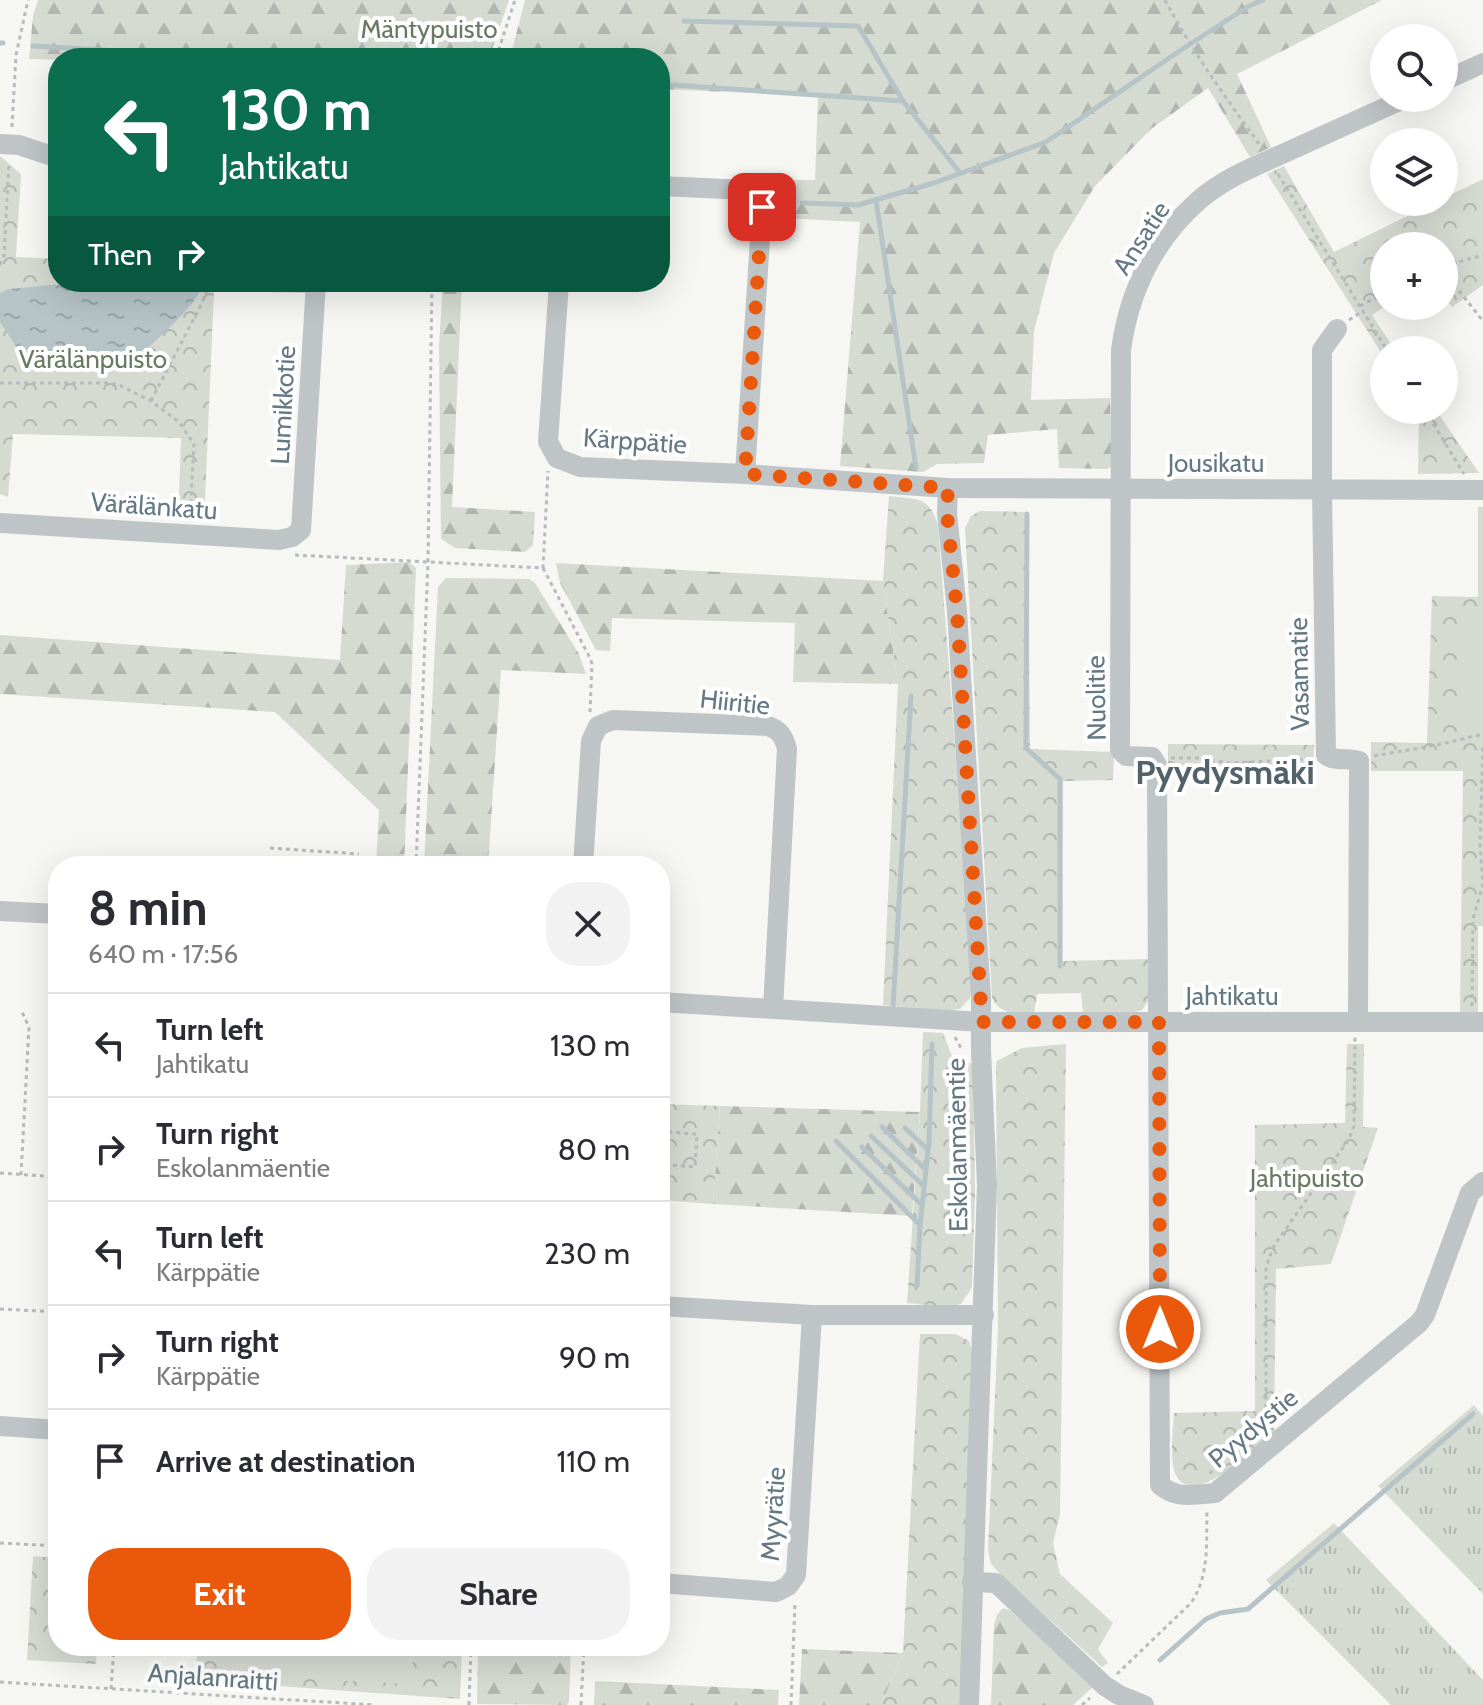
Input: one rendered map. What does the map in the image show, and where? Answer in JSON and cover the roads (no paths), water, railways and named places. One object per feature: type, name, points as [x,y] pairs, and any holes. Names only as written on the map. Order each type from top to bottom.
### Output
[{"type":"street","points":[[1458,75],[1483,63]]},
{"type":"street","name":"Ansatie","points":[[1122,489],[1121,350],[1136,288],[1147,265],[1172,228],[1200,200],[1223,183],[1375,112]]},
{"type":"street","points":[[7,148],[48,156]]},
{"type":"street","points":[[670,186],[747,190],[758,198],[762,207],[745,474]]},
{"type":"street","name":"Lumikkotie","points":[[301,530],[315,292]]},
{"type":"street","name":"Kärppätie","points":[[558,292],[548,442],[557,458],[580,467],[745,474],[948,488]]},
{"type":"street","name":"Vasamatie","points":[[1337,329],[1322,350],[1326,755],[1359,761],[1358,1022]]},
{"type":"street","name":"Jousikatu","points":[[948,488],[1483,490]]},
{"type":"street","name":"Eskolanmäentie","points":[[948,488],[947,513],[957,611],[982,1022],[987,1185],[969,1705]]},
{"type":"street","name":"Nuolitie","points":[[1122,489],[1120,750],[1126,756],[1152,757],[1157,765],[1159,1022]]},
{"type":"street","name":"Värälänkatu","points":[[0,523],[279,540],[292,537],[301,530]]},
{"type":"street","name":"Hiiritie","points":[[584,856],[591,741],[598,726],[613,720],[768,726],[775,729],[784,737],[787,749],[773,1009]]},
{"type":"street","points":[[0,911],[48,913]]},
{"type":"street","points":[[670,1003],[982,1022]]},
{"type":"street","name":"Jahtikatu","points":[[982,1022],[1478,1022]]},
{"type":"street","name":"Pyydystie","points":[[1159,1022],[1160,1485],[1168,1492],[1177,1496],[1215,1493],[1419,1323],[1425,1315],[1470,1193],[1483,1182]]},
{"type":"street","points":[[670,1307],[812,1315],[984,1315]]},
{"type":"street","name":"Myyrätie","points":[[670,1584],[776,1592],[788,1586],[796,1575],[812,1315]]},
{"type":"street","points":[[0,1426],[48,1429]]},
{"type":"street","points":[[972,1582],[996,1583],[1105,1686],[1144,1705]]},
{"type":"water","points":[[48,285],[48,292],[199,292],[155,342],[140,354],[115,363],[37,360],[22,356],[0,322],[0,293],[9,289]]},
{"type":"waterway","points":[[802,203],[858,205],[934,183],[1046,142],[1181,50],[1263,0]]},
{"type":"waterway","points":[[684,21],[858,26],[903,101],[960,173]]},
{"type":"waterway","points":[[33,46],[68,48]]},
{"type":"waterway","points":[[670,85],[902,101]]},
{"type":"waterway","points":[[876,200],[916,468]]},
{"type":"waterway","points":[[1027,514],[1026,748],[1060,779],[1060,966]]},
{"type":"waterway","points":[[893,1007],[911,696]]},
{"type":"waterway","points":[[917,1286],[929,1143],[932,1044]]},
{"type":"waterway","points":[[882,1127],[926,1170]]},
{"type":"waterway","points":[[905,1128],[927,1149]]},
{"type":"waterway","points":[[871,1136],[924,1186]]},
{"type":"waterway","points":[[836,1141],[920,1225]]},
{"type":"waterway","points":[[862,1147],[922,1205]]},
{"type":"waterway","points":[[1160,1660],[1206,1619],[1220,1613],[1248,1609],[1473,1414]]},
{"type":"district","name":"Pyydysmäki","points":[[1225,772]]},
{"type":"park label","name":"Mäntypuisto","points":[[429,29]]},
{"type":"park label","name":"Värälänpuisto","points":[[93,359]]},
{"type":"park label","name":"Jahtipuisto","points":[[1307,1178]]}]
